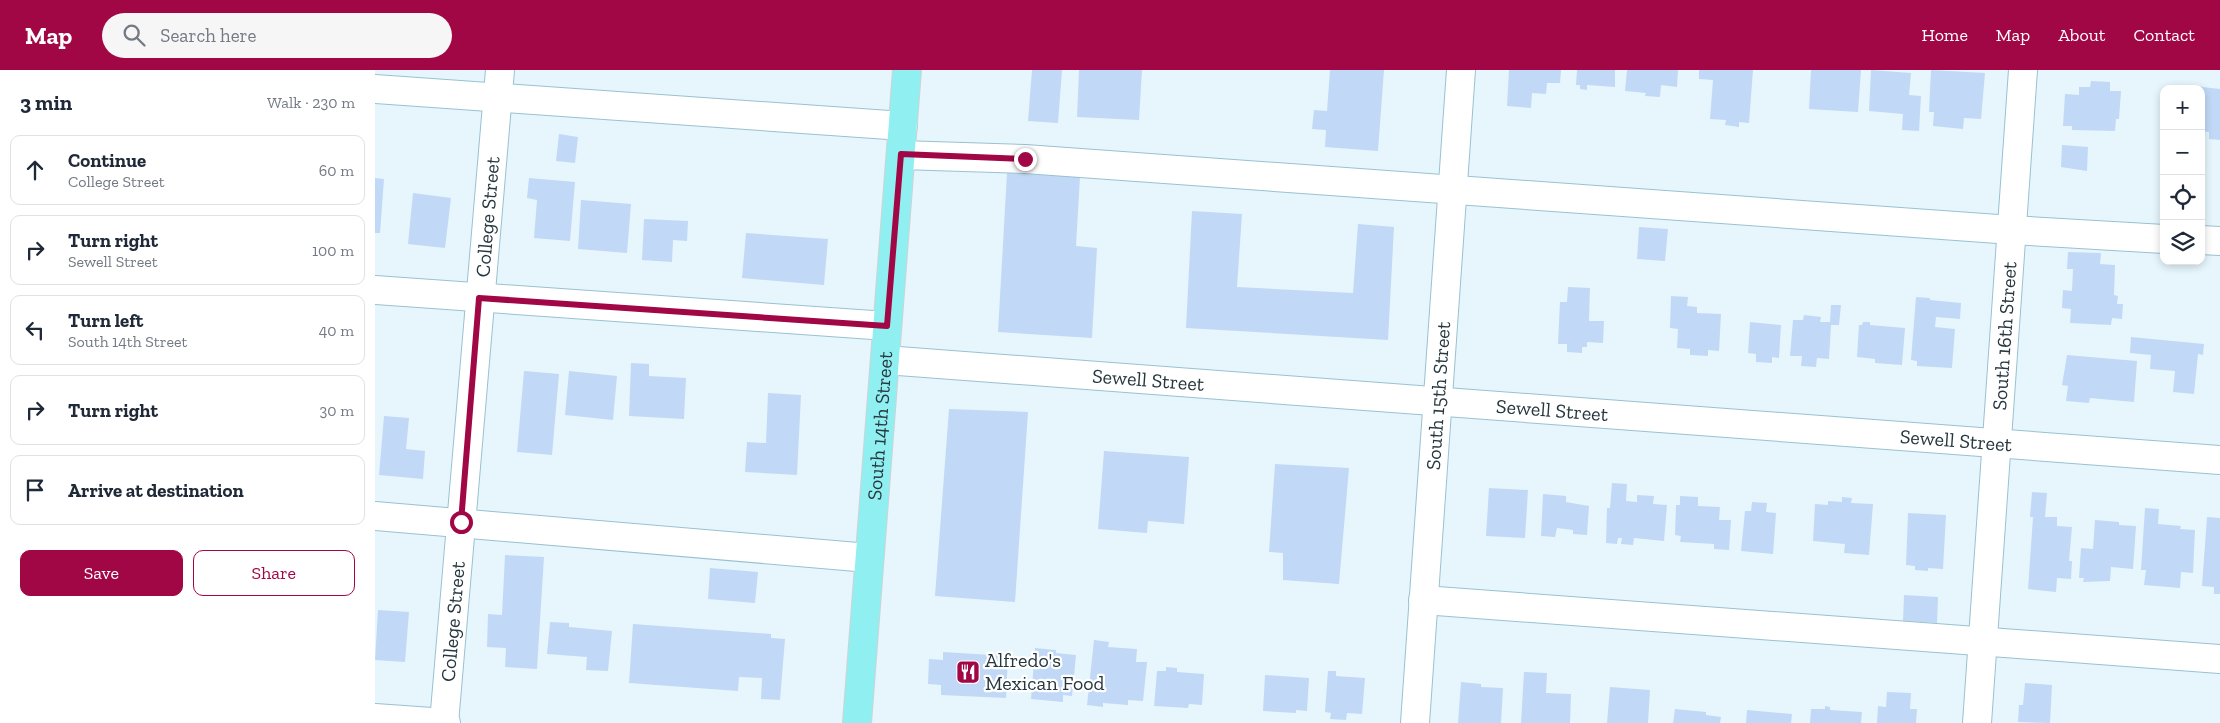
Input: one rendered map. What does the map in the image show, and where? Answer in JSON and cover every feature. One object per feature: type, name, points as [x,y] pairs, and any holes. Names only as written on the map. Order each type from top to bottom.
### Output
[{"type":"main road","name":"South 14th Street","points":[[857,723],[907,70]]},
{"type":"street","name":"College Street","points":[[445,723],[479,298],[501,70]]},
{"type":"street","name":"South 15th Street","points":[[1415,723],[1461,70]]},
{"type":"street","name":"South 16th Street","points":[[1977,723],[2023,70]]},
{"type":"street","points":[[375,90],[903,126]]},
{"type":"street","points":[[901,154],[1025,159],[1373,185],[1452,188],[2012,230],[2160,238]]},
{"type":"street","points":[[2205,240],[2220,241]]},
{"type":"street","points":[[375,290],[887,326]]},
{"type":"street","name":"Sewell Street","points":[[885,360],[2220,460]]},
{"type":"street","points":[[375,516],[869,558]]},
{"type":"street","points":[[1423,600],[2220,659]]},
{"type":"street","points":[[375,718],[445,723]]},
{"type":"building","points":[[1032,70],[1062,70],[1058,123],[1028,121]]},
{"type":"building","points":[[1079,70],[1142,70],[1139,120],[1077,117]]},
{"type":"building","points":[[1330,70],[1384,70],[1378,151],[1325,147],[1326,130],[1312,129],[1314,110],[1327,111]]},
{"type":"building","points":[[1509,70],[1561,70],[1560,83],[1547,83],[1546,94],[1532,93],[1531,108],[1507,106]]},
{"type":"building","points":[[1577,70],[1615,70],[1615,87],[1587,85],[1587,90],[1580,89],[1580,85],[1576,85]]},
{"type":"building","points":[[1627,70],[1678,70],[1677,87],[1661,85],[1660,97],[1645,96],[1646,93],[1625,91]]},
{"type":"building","points":[[1699,70],[1753,70],[1749,123],[1739,122],[1739,127],[1725,125],[1726,120],[1710,119],[1713,80],[1699,79]]},
{"type":"building","points":[[1811,70],[1861,70],[1858,112],[1809,109]]},
{"type":"building","points":[[1871,70],[1911,73],[1909,95],[1921,96],[1919,131],[1902,130],[1903,114],[1869,111]]},
{"type":"building","points":[[1931,70],[1985,73],[1981,119],[1964,118],[1963,129],[1933,126],[1934,112],[1929,112]]},
{"type":"building","points":[[2091,81],[2110,82],[2110,91],[2121,91],[2119,119],[2116,119],[2115,131],[2072,130],[2072,126],[2063,126],[2065,94],[2079,95],[2079,87],[2090,87]]},
{"type":"building","points":[[2205,87],[2220,89],[2220,140],[2209,139],[2209,132],[2205,132]]},
{"type":"building","points":[[559,134],[578,137],[575,163],[556,161]]},
{"type":"building","points":[[2062,145],[2088,147],[2087,171],[2061,167]]},
{"type":"building","points":[[1007,173],[1080,177],[1076,246],[1097,248],[1092,338],[998,332]]},
{"type":"building","points":[[375,178],[384,179],[380,233],[375,233]]},
{"type":"building","points":[[529,178],[575,182],[570,241],[534,238],[537,200],[527,198]]},
{"type":"building","points":[[413,193],[451,198],[445,248],[408,244]]},
{"type":"building","points":[[581,200],[631,204],[627,253],[578,249]]},
{"type":"building","points":[[1192,211],[1242,214],[1237,287],[1353,293],[1358,224],[1394,227],[1388,340],[1186,328]]},
{"type":"building","points":[[644,219],[688,221],[687,241],[673,240],[672,262],[642,260]]},
{"type":"building","points":[[1639,227],[1668,229],[1665,261],[1637,259]]},
{"type":"building","points":[[746,233],[828,239],[824,285],[742,278]]},
{"type":"building","points":[[2068,252],[2101,253],[2100,264],[2115,265],[2114,295],[2118,296],[2117,304],[2123,304],[2122,319],[2112,318],[2111,325],[2070,323],[2071,309],[2062,308],[2063,290],[2072,291],[2073,269],[2067,269]]},
{"type":"building","points":[[1568,287],[1590,288],[1589,321],[1604,321],[1603,343],[1587,342],[1587,347],[1582,347],[1582,353],[1567,352],[1567,344],[1558,344],[1560,302],[1567,302]]},
{"type":"building","points":[[1671,296],[1688,297],[1687,306],[1697,307],[1697,313],[1721,314],[1719,351],[1708,350],[1708,356],[1690,355],[1690,349],[1677,348],[1678,329],[1670,328]]},
{"type":"building","points":[[1916,297],[1961,303],[1960,319],[1936,317],[1935,327],[1955,329],[1952,368],[1917,366],[1917,361],[1911,360]]},
{"type":"building","points":[[1831,305],[1841,305],[1839,325],[1831,325],[1829,359],[1817,358],[1816,367],[1801,366],[1802,356],[1790,356],[1793,320],[1803,320],[1804,315],[1821,317],[1820,322],[1830,322]]},
{"type":"building","points":[[1750,322],[1781,325],[1779,358],[1772,357],[1772,363],[1756,362],[1756,354],[1748,353]]},
{"type":"building","points":[[1863,322],[1870,322],[1870,325],[1905,328],[1902,365],[1875,363],[1875,359],[1857,357],[1859,325],[1862,325]]},
{"type":"building","points":[[2131,337],[2204,344],[2203,355],[2198,354],[2194,394],[2173,392],[2175,371],[2150,369],[2151,355],[2130,353]]},
{"type":"building","points":[[2067,355],[2137,361],[2134,402],[2090,398],[2089,403],[2066,401],[2068,386],[2062,385]]},
{"type":"building","points":[[631,363],[649,364],[649,376],[686,378],[684,419],[629,416]]},
{"type":"building","points":[[524,371],[559,374],[552,455],[517,452]]},
{"type":"building","points":[[569,371],[617,376],[613,420],[565,415]]},
{"type":"building","points":[[768,393],[801,395],[797,475],[745,472],[747,442],[766,443]]},
{"type":"building","points":[[949,409],[1028,412],[1015,602],[935,596]]},
{"type":"building","points":[[384,416],[409,418],[406,449],[425,451],[423,479],[379,475]]},
{"type":"building","points":[[1104,451],[1189,457],[1184,524],[1148,521],[1147,533],[1098,529]]},
{"type":"building","points":[[1275,464],[1349,468],[1339,584],[1283,580],[1283,553],[1269,552]]},
{"type":"building","points":[[1612,483],[1627,484],[1626,501],[1637,502],[1637,495],[1654,496],[1653,504],[1667,505],[1664,541],[1634,538],[1633,545],[1621,544],[1622,538],[1618,538],[1617,544],[1606,543],[1607,508],[1610,508]]},
{"type":"building","points":[[1489,488],[1528,490],[1525,538],[1486,536]]},
{"type":"building","points":[[2032,492],[2047,493],[2045,517],[2057,517],[2057,526],[2072,527],[2069,561],[2072,561],[2071,579],[2057,578],[2056,592],[2028,589],[2033,517],[2030,517]]},
{"type":"building","points":[[1543,494],[1566,496],[1566,502],[1589,506],[1587,535],[1573,534],[1573,530],[1557,528],[1555,537],[1541,536]]},
{"type":"building","points":[[1680,496],[1698,497],[1698,506],[1720,507],[1719,520],[1731,520],[1729,550],[1714,549],[1714,544],[1680,542],[1681,536],[1675,535],[1676,505],[1680,505]]},
{"type":"building","points":[[1842,497],[1852,498],[1851,503],[1873,504],[1869,555],[1844,553],[1845,544],[1813,541],[1815,504],[1828,505],[1828,501],[1842,502]]},
{"type":"building","points":[[1752,502],[1767,503],[1766,512],[1776,513],[1773,554],[1741,551],[1745,511],[1751,511]]},
{"type":"building","points":[[2145,508],[2159,509],[2158,524],[2181,526],[2180,529],[2195,530],[2193,573],[2181,572],[2180,588],[2144,585],[2146,570],[2141,570]]},
{"type":"building","points":[[1908,513],[1946,515],[1943,569],[1928,568],[1928,571],[1915,570],[1915,566],[1906,565]]},
{"type":"building","points":[[2207,517],[2220,518],[2220,594],[2214,594],[2214,587],[2202,586]]},
{"type":"building","points":[[2095,520],[2136,526],[2133,569],[2111,567],[2110,581],[2083,582],[2084,578],[2079,578],[2081,548],[2093,549]]},
{"type":"building","points":[[505,555],[544,557],[537,669],[505,667],[506,648],[487,647],[488,614],[502,615]]},
{"type":"building","points":[[710,568],[758,572],[755,603],[708,599]]},
{"type":"building","points":[[1904,595],[1938,597],[1937,623],[1903,621]]},
{"type":"building","points":[[378,610],[409,612],[405,662],[375,660]]},
{"type":"building","points":[[550,622],[569,623],[569,627],[612,631],[608,671],[586,670],[587,657],[547,654]]},
{"type":"building","points":[[633,624],[771,634],[771,638],[785,639],[780,700],[761,699],[762,678],[739,677],[738,691],[629,683]]},
{"type":"building","points":[[1094,640],[1109,642],[1108,647],[1137,649],[1136,662],[1147,662],[1143,701],[1128,700],[1128,705],[1103,703],[1103,707],[1087,705]]},
{"type":"building","points":[[1035,648],[1056,650],[1056,653],[1076,655],[1072,696],[1063,695],[1063,702],[1031,699]]},
{"type":"building","name":"Alfredo's Mexican Food","points":[[943,652],[1008,656],[1006,698],[941,695],[941,685],[928,684],[929,659],[943,660]]},
{"type":"building","points":[[1166,667],[1177,668],[1177,672],[1204,674],[1202,705],[1189,704],[1188,708],[1154,706],[1157,671],[1166,671]]},
{"type":"building","points":[[1328,671],[1336,671],[1336,676],[1365,678],[1362,714],[1347,713],[1346,720],[1330,719],[1331,713],[1325,712]]},
{"type":"building","points":[[1524,672],[1547,673],[1546,693],[1571,694],[1570,723],[1521,723]]},
{"type":"building","points":[[1265,675],[1309,678],[1307,711],[1296,710],[1296,713],[1263,711]]},
{"type":"building","points":[[1461,682],[1481,684],[1481,687],[1503,688],[1501,723],[1458,723]]},
{"type":"building","points":[[2025,683],[2052,685],[2050,723],[2018,722],[2019,705],[2023,705]]},
{"type":"building","points":[[1610,687],[1650,690],[1648,723],[1607,723]]},
{"type":"building","points":[[1887,692],[1911,693],[1910,709],[1917,709],[1916,723],[1877,723],[1878,706],[1886,707]]},
{"type":"building","points":[[1825,706],[1830,707],[1830,710],[1862,712],[1861,723],[1810,723],[1811,709],[1825,709]]},
{"type":"building","points":[[1675,709],[1706,712],[1706,715],[1721,717],[1720,723],[1673,723]]},
{"type":"building","points":[[1747,710],[1792,714],[1791,723],[1746,723]]},
{"type":"place","name":"Alfredo's Mexican Food","points":[[968,672]]},
{"type":"route","points":[[461,522],[479,298],[887,326],[901,154],[1025,159]]}]
